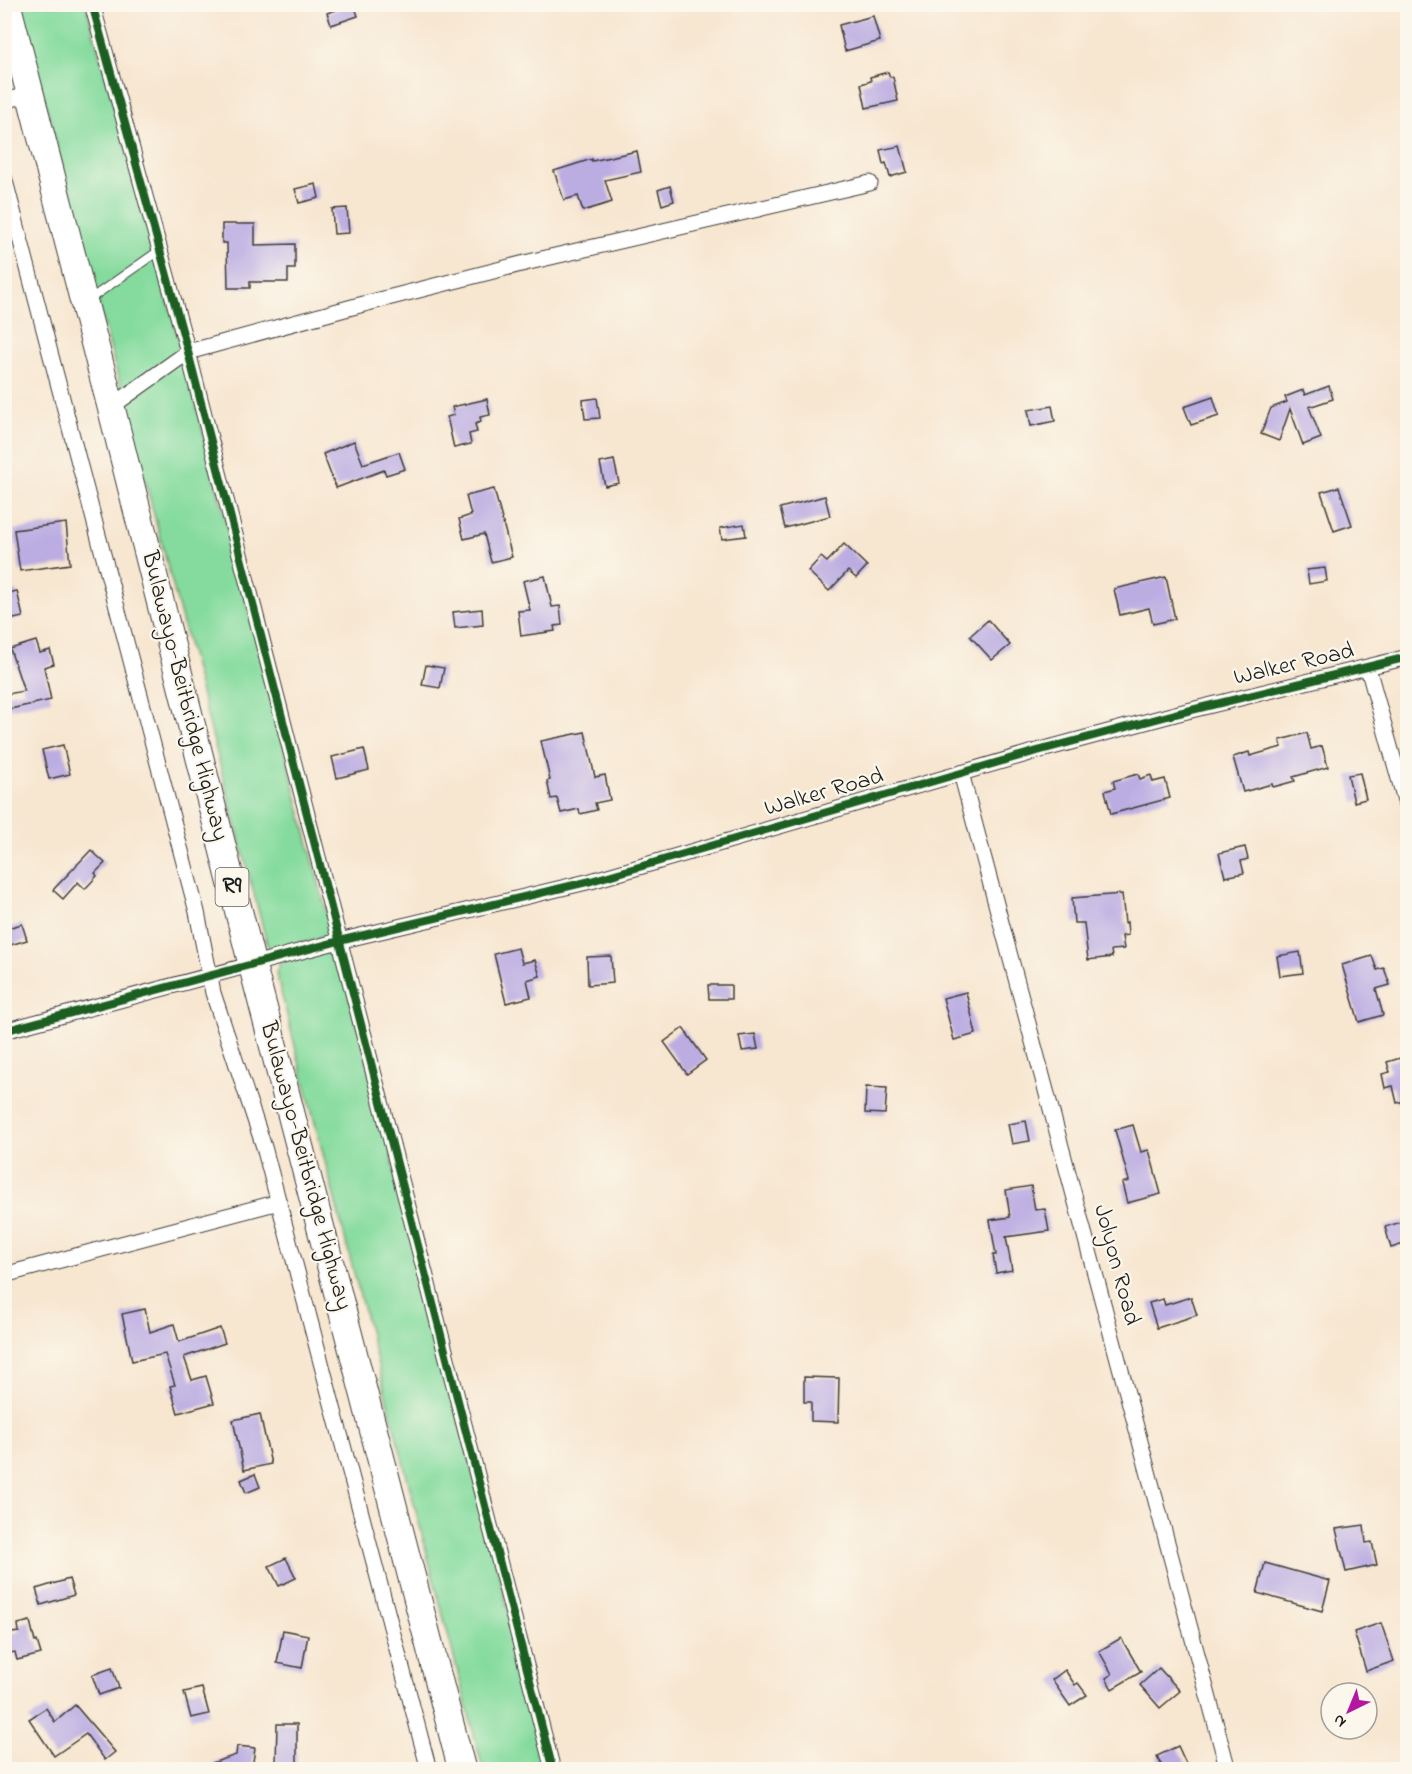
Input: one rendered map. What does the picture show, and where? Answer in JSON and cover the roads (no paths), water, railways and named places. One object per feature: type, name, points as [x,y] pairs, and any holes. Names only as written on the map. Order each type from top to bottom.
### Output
[{"type":"highway","name":"Bulawayo-Beitbridge Highway","points":[[7,4],[252,964],[462,1770]]},
{"type":"street","points":[[92,4],[188,352],[553,1770]]},
{"type":"street","points":[[4,101],[30,94]]},
{"type":"street","points":[[4,177],[197,912],[218,1011],[261,1137],[429,1770]]},
{"type":"street","points":[[111,407],[188,352],[517,265],[870,183]]},
{"type":"street","name":"Walker Road","points":[[4,1031],[339,941],[591,881],[1030,753],[1175,714],[1407,657]]},
{"type":"street","points":[[1368,668],[1407,811]]},
{"type":"street","name":"Jolyon Road","points":[[961,773],[1228,1770]]},
{"type":"street","points":[[4,1275],[279,1202]]},
{"type":"lane","points":[[84,304],[160,250]]}]
